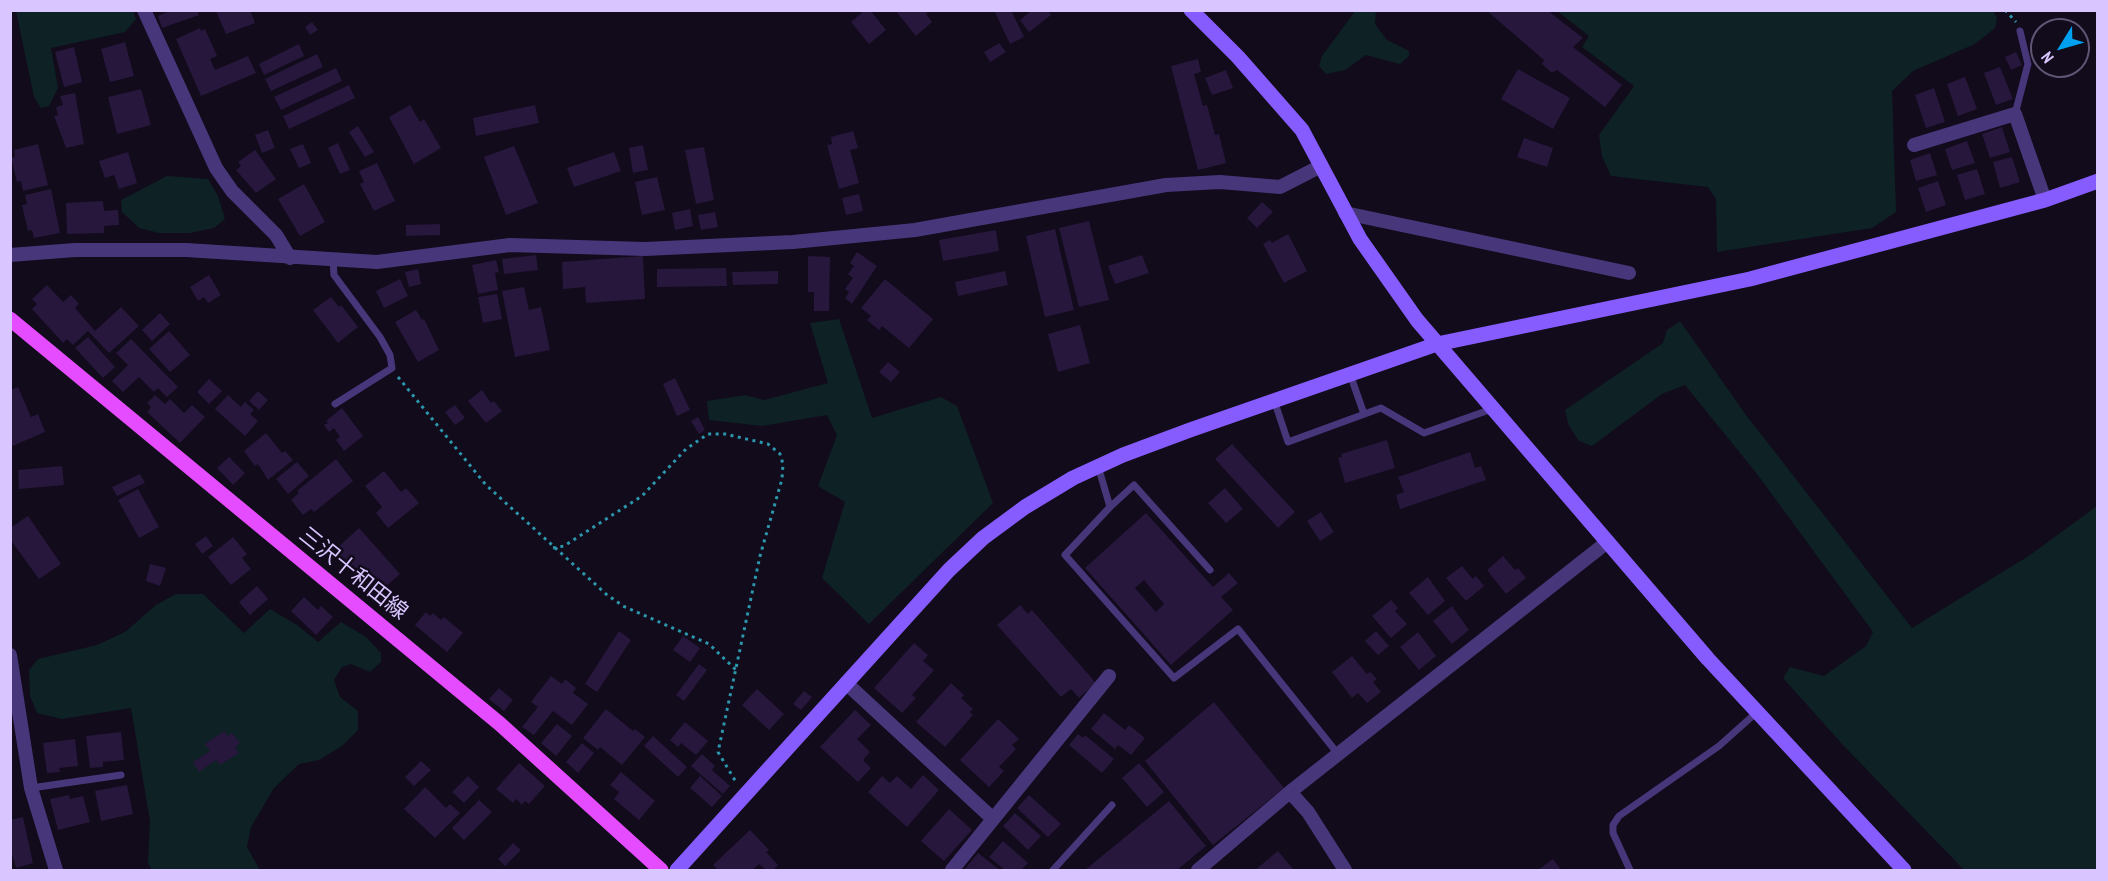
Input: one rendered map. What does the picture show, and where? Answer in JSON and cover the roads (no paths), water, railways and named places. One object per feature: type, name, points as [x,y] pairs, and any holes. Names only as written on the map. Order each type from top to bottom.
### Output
[{"type":"main road","name":"三沢十和田線","points":[[10,319],[500,724],[661,870]]},
{"type":"street","points":[[144,10],[216,168],[232,191],[276,235],[290,258]]},
{"type":"street","points":[[1191,10],[1275,97],[1302,130],[1345,213],[1378,266],[1437,344],[1606,543],[1757,712],[1904,870]]},
{"type":"street","points":[[1914,145],[2015,114],[2045,200]]},
{"type":"street","points":[[10,255],[75,250],[186,250],[377,262],[510,245],[645,249],[793,242],[915,230],[1166,185],[1220,182],[1280,187],[1321,166]]},
{"type":"street","points":[[677,870],[949,570],[983,538],[1026,507],[1098,466],[1274,400],[1437,344],[1750,279],[2045,200],[2097,181]]},
{"type":"street","points":[[1345,213],[1629,273]]},
{"type":"street","points":[[1198,870],[1290,792],[1606,543]]},
{"type":"street","points":[[10,655],[30,788],[56,870]]},
{"type":"street","points":[[952,870],[1109,676]]},
{"type":"street","points":[[846,682],[992,818]]},
{"type":"street","points":[[1290,792],[1308,812],[1345,870]]},
{"type":"lane","points":[[2015,114],[2028,64],[2020,31]]},
{"type":"lane","points":[[333,260],[334,275],[380,337],[390,355],[392,368],[335,404]]},
{"type":"lane","points":[[1349,374],[1364,414]]},
{"type":"lane","points":[[1274,400],[1288,441],[1381,408],[1424,433],[1492,409]]},
{"type":"lane","points":[[1098,466],[1110,507]]},
{"type":"lane","points":[[1210,570],[1134,485],[1065,555],[1174,678],[1238,629],[1338,754]]},
{"type":"lane","points":[[1630,870],[1613,833],[1613,825],[1619,816],[1719,746],[1757,712]]},
{"type":"lane","points":[[30,788],[121,775]]},
{"type":"lane","points":[[1053,870],[1112,805]]}]
